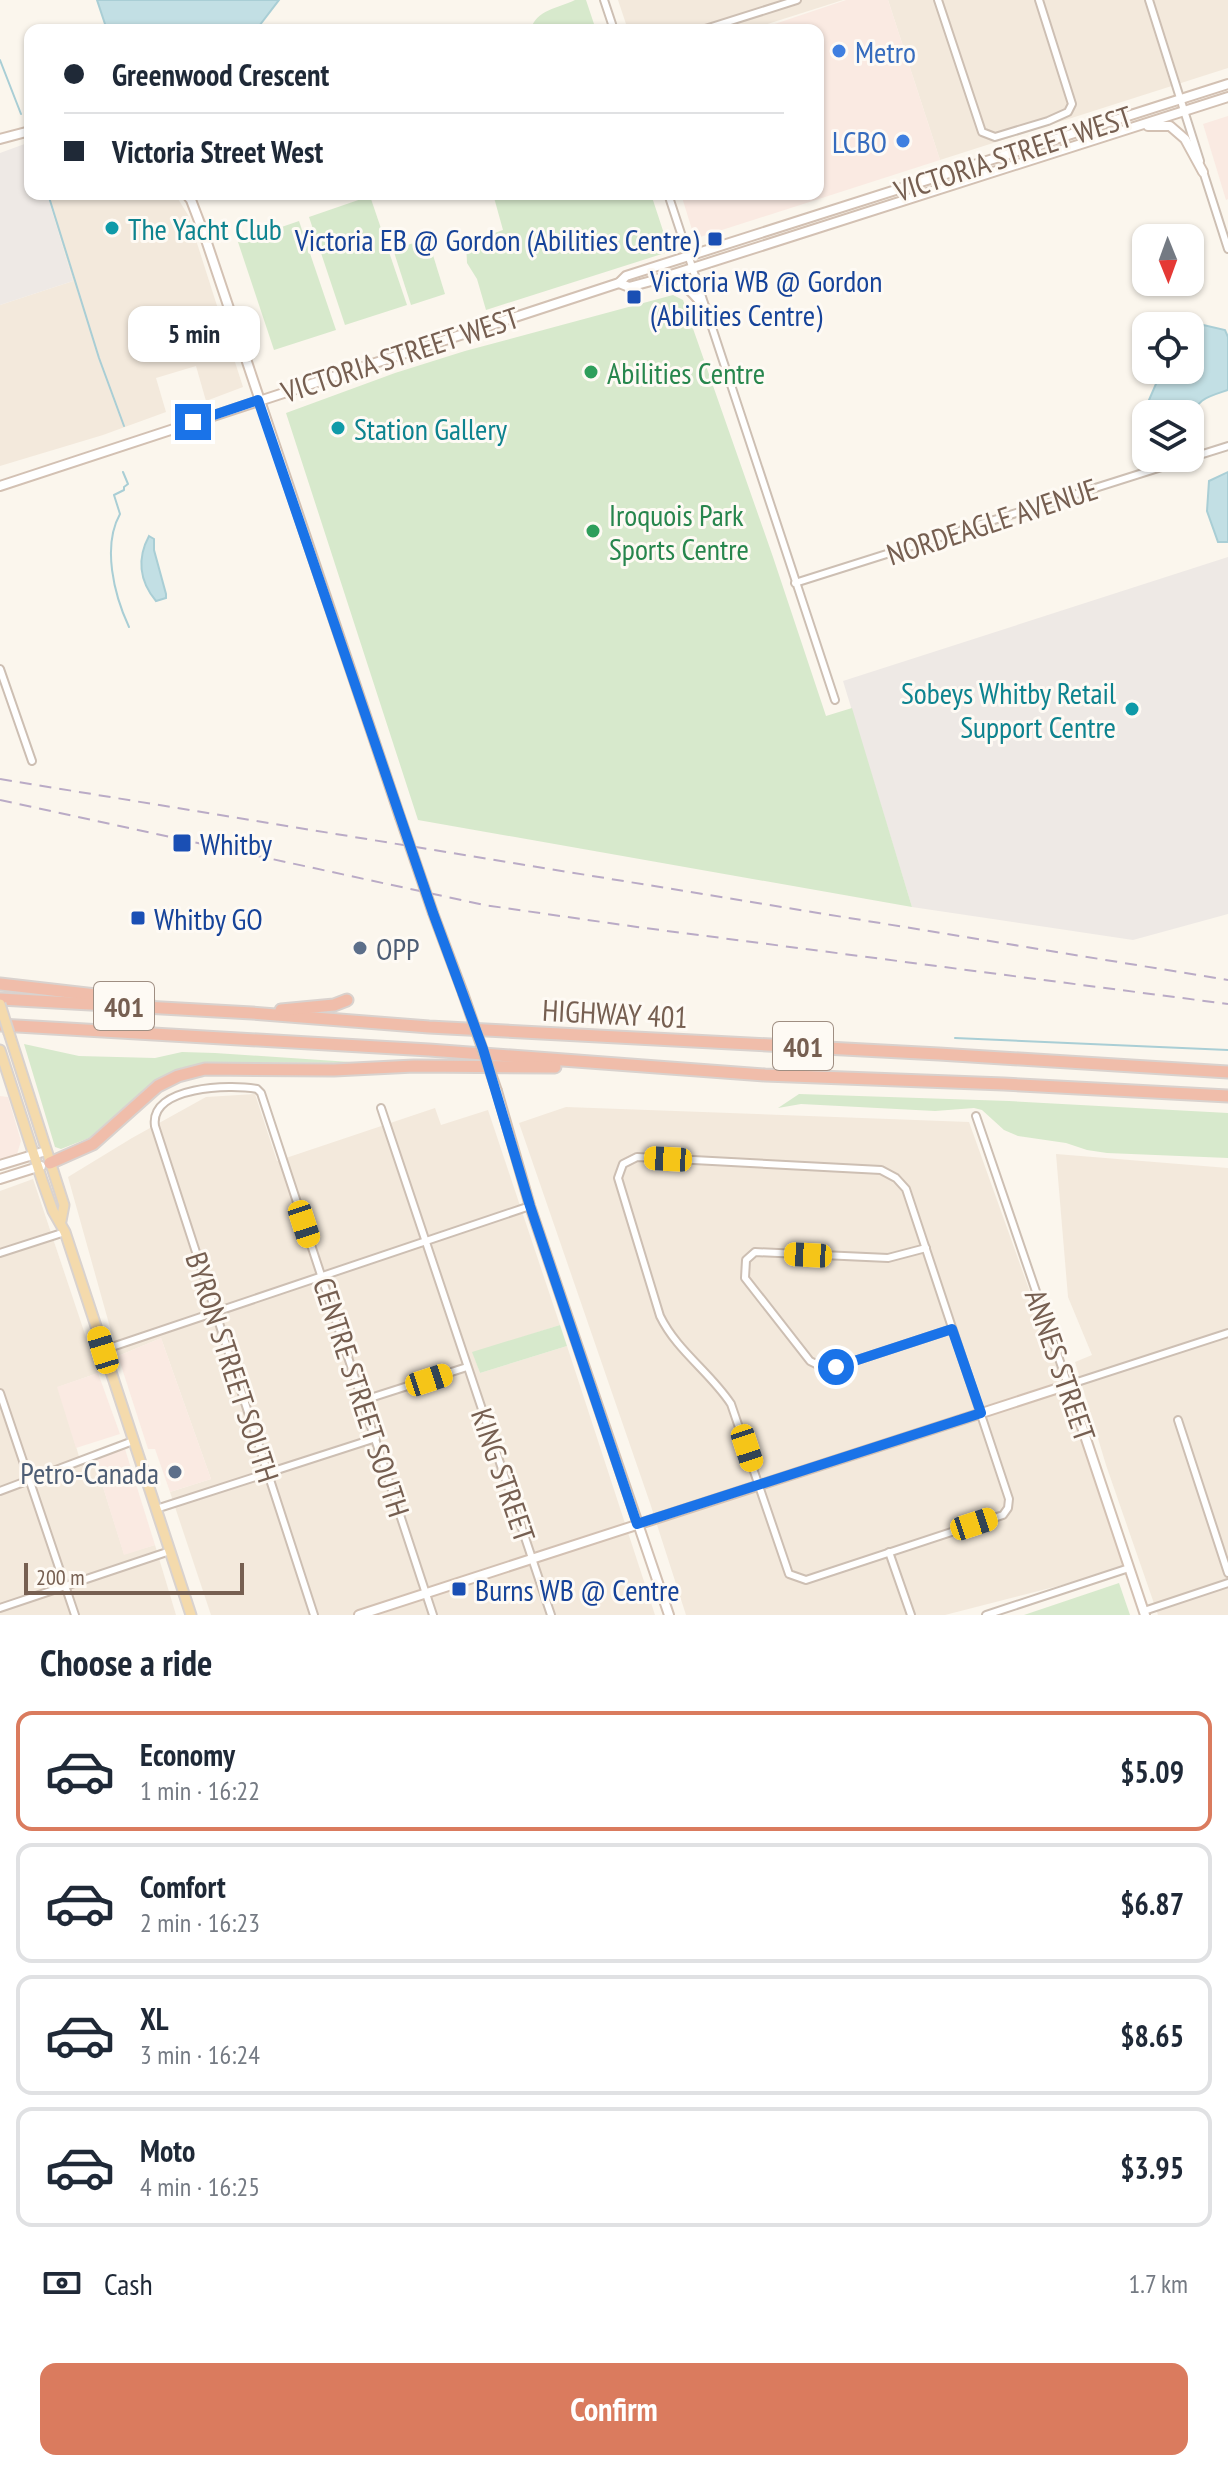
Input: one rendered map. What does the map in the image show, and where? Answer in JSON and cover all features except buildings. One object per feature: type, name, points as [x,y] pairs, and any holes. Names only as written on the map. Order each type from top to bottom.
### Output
[{"type":"highway","points":[[0,984],[250,1013],[334,1005],[347,1000]]},
{"type":"highway","name":"HIGHWAY 401","points":[[0,1002],[250,1013],[429,1027],[1228,1072]]},
{"type":"highway","name":"HIGHWAY 401","points":[[0,1028],[444,1051],[765,1075],[1228,1096]]},
{"type":"highway","points":[[48,1157],[73,1155],[93,1144],[158,1086],[178,1076],[205,1069],[523,1066],[765,1075]]},
{"type":"main road","name":"VICTORIA STREET WEST","points":[[0,486],[619,283],[629,274],[1228,84]]},
{"type":"main road","name":"VICTORIA STREET WEST","points":[[619,283],[629,287],[655,280],[1228,97]]},
{"type":"main road","points":[[1112,133],[1157,125],[1170,126],[1185,139],[1203,172]]},
{"type":"main road","points":[[0,139],[24,133]]},
{"type":"main road","points":[[191,200],[400,817],[497,1091],[530,1206],[669,1615]]},
{"type":"main road","points":[[655,280],[667,279],[689,288],[707,310]]},
{"type":"main road","points":[[0,1002],[64,1205],[63,1226]]},
{"type":"main road","points":[[0,1050],[37,1167],[53,1211],[63,1226],[191,1615]]},
{"type":"main road","points":[[0,1165],[33,1154],[48,1157]]},
{"type":"main road","points":[[0,1179],[37,1167],[48,1157]]},
{"type":"main road","points":[[359,1615],[1068,1385]]},
{"type":"main road","name":"ANNES STREET","points":[[1068,1385],[1144,1613]]},
{"type":"street","points":[[604,0],[612,24]]},
{"type":"street","points":[[721,24],[797,0]]},
{"type":"street","points":[[938,0],[982,132],[995,137],[1048,121],[1068,112],[1072,104],[1039,0]]},
{"type":"street","points":[[1149,0],[1228,249]]},
{"type":"street","points":[[670,200],[835,700]]},
{"type":"street","name":"NORDEAGLE AVENUE","points":[[1204,454],[1228,446]]},
{"type":"street","name":"NORDEAGLE AVENUE","points":[[795,583],[1146,472]]},
{"type":"street","points":[[0,669],[32,761]]},
{"type":"street","name":"BYRON STREET SOUTH","points":[[257,1089],[215,1087],[191,1091],[157,1110],[154,1118],[314,1615]]},
{"type":"street","name":"CENTRE STREET SOUTH","points":[[257,1089],[261,1093],[364,1400],[433,1615]]},
{"type":"street","name":"KING STREET","points":[[381,1108],[551,1615]]},
{"type":"street","name":"ANNES STREET","points":[[976,1116],[1068,1385]]},
{"type":"street","points":[[637,1157],[881,1170],[896,1178],[906,1189],[926,1248],[1009,1499],[1008,1508],[1003,1515],[806,1580],[789,1574],[731,1404],[720,1387],[669,1334],[660,1316],[618,1178],[623,1164],[637,1157]]},
{"type":"street","points":[[103,1350],[530,1206]]},
{"type":"street","points":[[0,1253],[63,1226]]},
{"type":"street","points":[[926,1248],[888,1258],[755,1252],[746,1260],[745,1278],[810,1361],[824,1368],[836,1367],[952,1329]]},
{"type":"street","points":[[1068,1385],[1228,1333]]},
{"type":"street","points":[[364,1400],[467,1367]]},
{"type":"street","points":[[0,1393],[75,1615]]},
{"type":"street","points":[[1178,1420],[1228,1573]]},
{"type":"street","points":[[156,1509],[376,1438]]},
{"type":"street","points":[[0,1491],[133,1441]]},
{"type":"street","points":[[0,1608],[170,1551]]},
{"type":"street","points":[[889,1552],[911,1615]]},
{"type":"street","points":[[986,1615],[1129,1568]]},
{"type":"street","points":[[1144,1613],[1228,1583]]},
{"type":"shaded area","points":[[618,0],[843,0],[768,24],[626,24]]},
{"type":"shaded area","points":[[846,0],[888,0],[940,160],[824,197],[824,24],[775,24]]},
{"type":"shaded area","points":[[888,0],[1228,0],[1228,68],[940,160]]},
{"type":"shaded area","points":[[1228,116],[1228,199],[1226,200],[1203,124]]},
{"type":"shaded area","points":[[24,144],[24,200],[49,200],[73,281],[0,305],[0,153]]},
{"type":"shaded area","points":[[49,200],[179,200],[188,215],[243,387],[206,401],[196,366],[156,378],[166,412],[0,466],[0,305],[73,281]]},
{"type":"shaded area","points":[[683,200],[815,200],[697,238]]},
{"type":"shaded area","points":[[1228,557],[1228,914],[1133,940],[912,907],[843,681]]},
{"type":"shaded area","points":[[255,1094],[277,1161],[435,1108],[441,1125],[488,1110],[560,1325],[473,1353],[480,1373],[567,1346],[655,1615],[211,1615],[170,1492],[211,1479],[161,1338],[118,1356],[68,1177],[206,1097]]},
{"type":"shaded area","points":[[0,1096],[8,1097],[21,1141],[17,1154],[0,1160]]},
{"type":"shaded area","points":[[566,1107],[969,1122],[1129,1568],[945,1615],[686,1615],[519,1123]]},
{"type":"shaded area","points":[[1056,1154],[1228,1168],[1228,1615],[1158,1615],[1106,1465],[1075,1362],[1092,1355],[1068,1297]]},
{"type":"shaded area","points":[[33,1179],[98,1373],[58,1387],[81,1463],[94,1458],[124,1554],[155,1545],[176,1615],[0,1615],[0,1191]]},
{"type":"shaded area","points":[[161,1338],[211,1479],[170,1492],[155,1449],[148,1449],[118,1356]]},
{"type":"shaded area","points":[[98,1373],[120,1434],[76,1448],[57,1387]]},
{"type":"shaded area","points":[[125,1449],[155,1545],[124,1555],[94,1458]]},
{"type":"green space","points":[[575,0],[586,0],[594,24],[533,24],[548,10]]},
{"type":"green space","points":[[358,200],[371,200],[407,305],[345,325],[309,217]]},
{"type":"green space","points":[[495,200],[653,200],[668,246],[665,253],[486,310],[477,279],[467,263],[466,243],[503,230]]},
{"type":"green space","points":[[299,221],[336,330],[274,350],[238,242]]},
{"type":"green space","points":[[428,239],[445,294],[411,305],[393,249]]},
{"type":"green space","points":[[673,295],[683,300],[826,716],[852,708],[912,907],[418,820],[286,413],[465,351]]},
{"type":"green space","points":[[24,1044],[79,1056],[155,1058],[182,1052],[365,1063],[209,1062],[181,1068],[151,1083],[89,1138],[61,1149],[55,1147]]},
{"type":"green space","points":[[799,1094],[1228,1113],[1228,1158],[1087,1150],[1066,1143],[1018,1136],[1004,1130],[982,1110],[974,1108],[935,1111],[801,1104],[778,1108]]},
{"type":"green space","points":[[560,1325],[567,1346],[480,1373],[472,1352]]},
{"type":"green space","points":[[1119,1583],[1130,1615],[1024,1615]]},
{"type":"water","points":[[97,0],[279,0],[261,24],[105,24]]},
{"type":"water","points":[[1204,325],[1225,330],[1228,337],[1228,390],[1204,400],[1149,400],[1156,384],[1204,384]]},
{"type":"water","points":[[1228,472],[1228,542],[1218,542],[1207,511],[1209,481]]},
{"type":"water","points":[[149,536],[154,539],[166,594],[166,598],[156,601],[146,586],[141,561]]},
{"type":"waterway","points":[[0,60],[21,114]]},
{"type":"waterway","points":[[50,200],[99,358],[124,426]]},
{"type":"waterway","points":[[123,472],[128,484],[114,495],[120,514],[111,555],[115,586],[129,627]]},
{"type":"waterway","points":[[955,1038],[1228,1050]]},
{"type":"railway","points":[[0,779],[1228,980]]},
{"type":"railway","points":[[0,800],[484,905],[1228,1004]]},
{"type":"place","name":"Metro","points":[[839,51]]},
{"type":"place","name":"LCBO","points":[[903,141]]},
{"type":"place","name":"The Yacht Club","points":[[112,228]]},
{"type":"place","name":"Victoria EB @ Gordon (Abilities Centre)","points":[[715,239]]},
{"type":"place","name":"Victoria WB @ Gordon (Abilities Centre)","points":[[634,297]]},
{"type":"place","name":"Abilities Centre","points":[[591,372]]},
{"type":"place","name":"Station Gallery","points":[[338,428]]},
{"type":"place","name":"Iroquois Park Sports Centre","points":[[593,531]]},
{"type":"place","name":"Sobeys Whitby Retail Support Centre","points":[[1132,709]]},
{"type":"place","name":"Whitby","points":[[182,843]]},
{"type":"place","name":"Whitby GO","points":[[138,918]]},
{"type":"place","name":"OPP","points":[[360,948]]},
{"type":"place","name":"Petro-Canada","points":[[175,1472]]},
{"type":"place","name":"Burns WB @ Centre","points":[[459,1589]]},
{"type":"route","points":[[193,422],[258,400],[433,913],[483,1049],[530,1206],[637,1524],[981,1413],[952,1329],[836,1367]]}]
